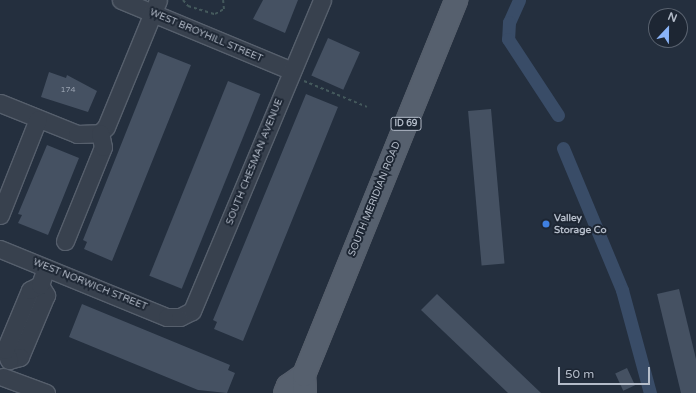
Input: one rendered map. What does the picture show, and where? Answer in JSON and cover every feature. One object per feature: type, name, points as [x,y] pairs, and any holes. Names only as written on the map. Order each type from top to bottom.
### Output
[{"type":"main road","name":"SOUTH MERIDIAN ROAD","points":[[298,386],[456,0]]},
{"type":"street","name":"WEST BROYHILL STREET","points":[[121,0],[155,7],[295,75]]},
{"type":"street","name":"SOUTH CHESMAN AVENUE","points":[[180,317],[198,303],[295,75],[322,0]]},
{"type":"street","points":[[0,103],[77,134],[100,133],[106,127],[155,7]]},
{"type":"street","points":[[0,215],[38,119]]},
{"type":"street","points":[[65,242],[103,147],[100,133]]},
{"type":"street","name":"WEST NORWICH STREET","points":[[0,249],[167,317],[180,317]]},
{"type":"street","points":[[46,268],[40,285],[30,290],[6,350],[9,360],[1,380],[46,393]]},
{"type":"path","points":[[183,0],[188,6],[211,13],[222,12],[223,0]]},
{"type":"path","points":[[209,17],[211,13]]},
{"type":"path","points":[[295,75],[367,107]]},
{"type":"building","points":[[263,0],[298,0],[285,33],[253,19]]},
{"type":"building","points":[[328,38],[360,52],[343,90],[311,75]]},
{"type":"building","points":[[158,52],[191,65],[112,261],[84,249],[87,242],[83,240]]},
{"type":"building","points":[[49,72],[66,78],[67,75],[97,91],[88,112],[41,97]]},
{"type":"building","points":[[228,81],[260,94],[182,289],[149,276]]},
{"type":"building","points":[[306,94],[338,107],[243,341],[214,329],[217,322],[213,320]]},
{"type":"building","points":[[491,109],[505,263],[482,265],[468,111]]},
{"type":"building","points":[[47,145],[79,158],[48,235],[18,223],[22,215],[18,214]]},
{"type":"building","points":[[679,289],[696,359],[696,393],[681,393],[657,294]]},
{"type":"building","points":[[437,294],[541,393],[508,393],[421,310]]},
{"type":"building","points":[[82,304],[230,365],[228,370],[235,373],[227,393],[198,390],[69,337]]},
{"type":"building","points":[[627,368],[635,385],[623,391],[615,373]]},
{"type":"waterway","points":[[519,0],[509,22],[508,39],[558,115]]},
{"type":"waterway","points":[[563,148],[622,290],[650,393]]},
{"type":"place","name":"Valley Storage Co","points":[[546,224]]}]
